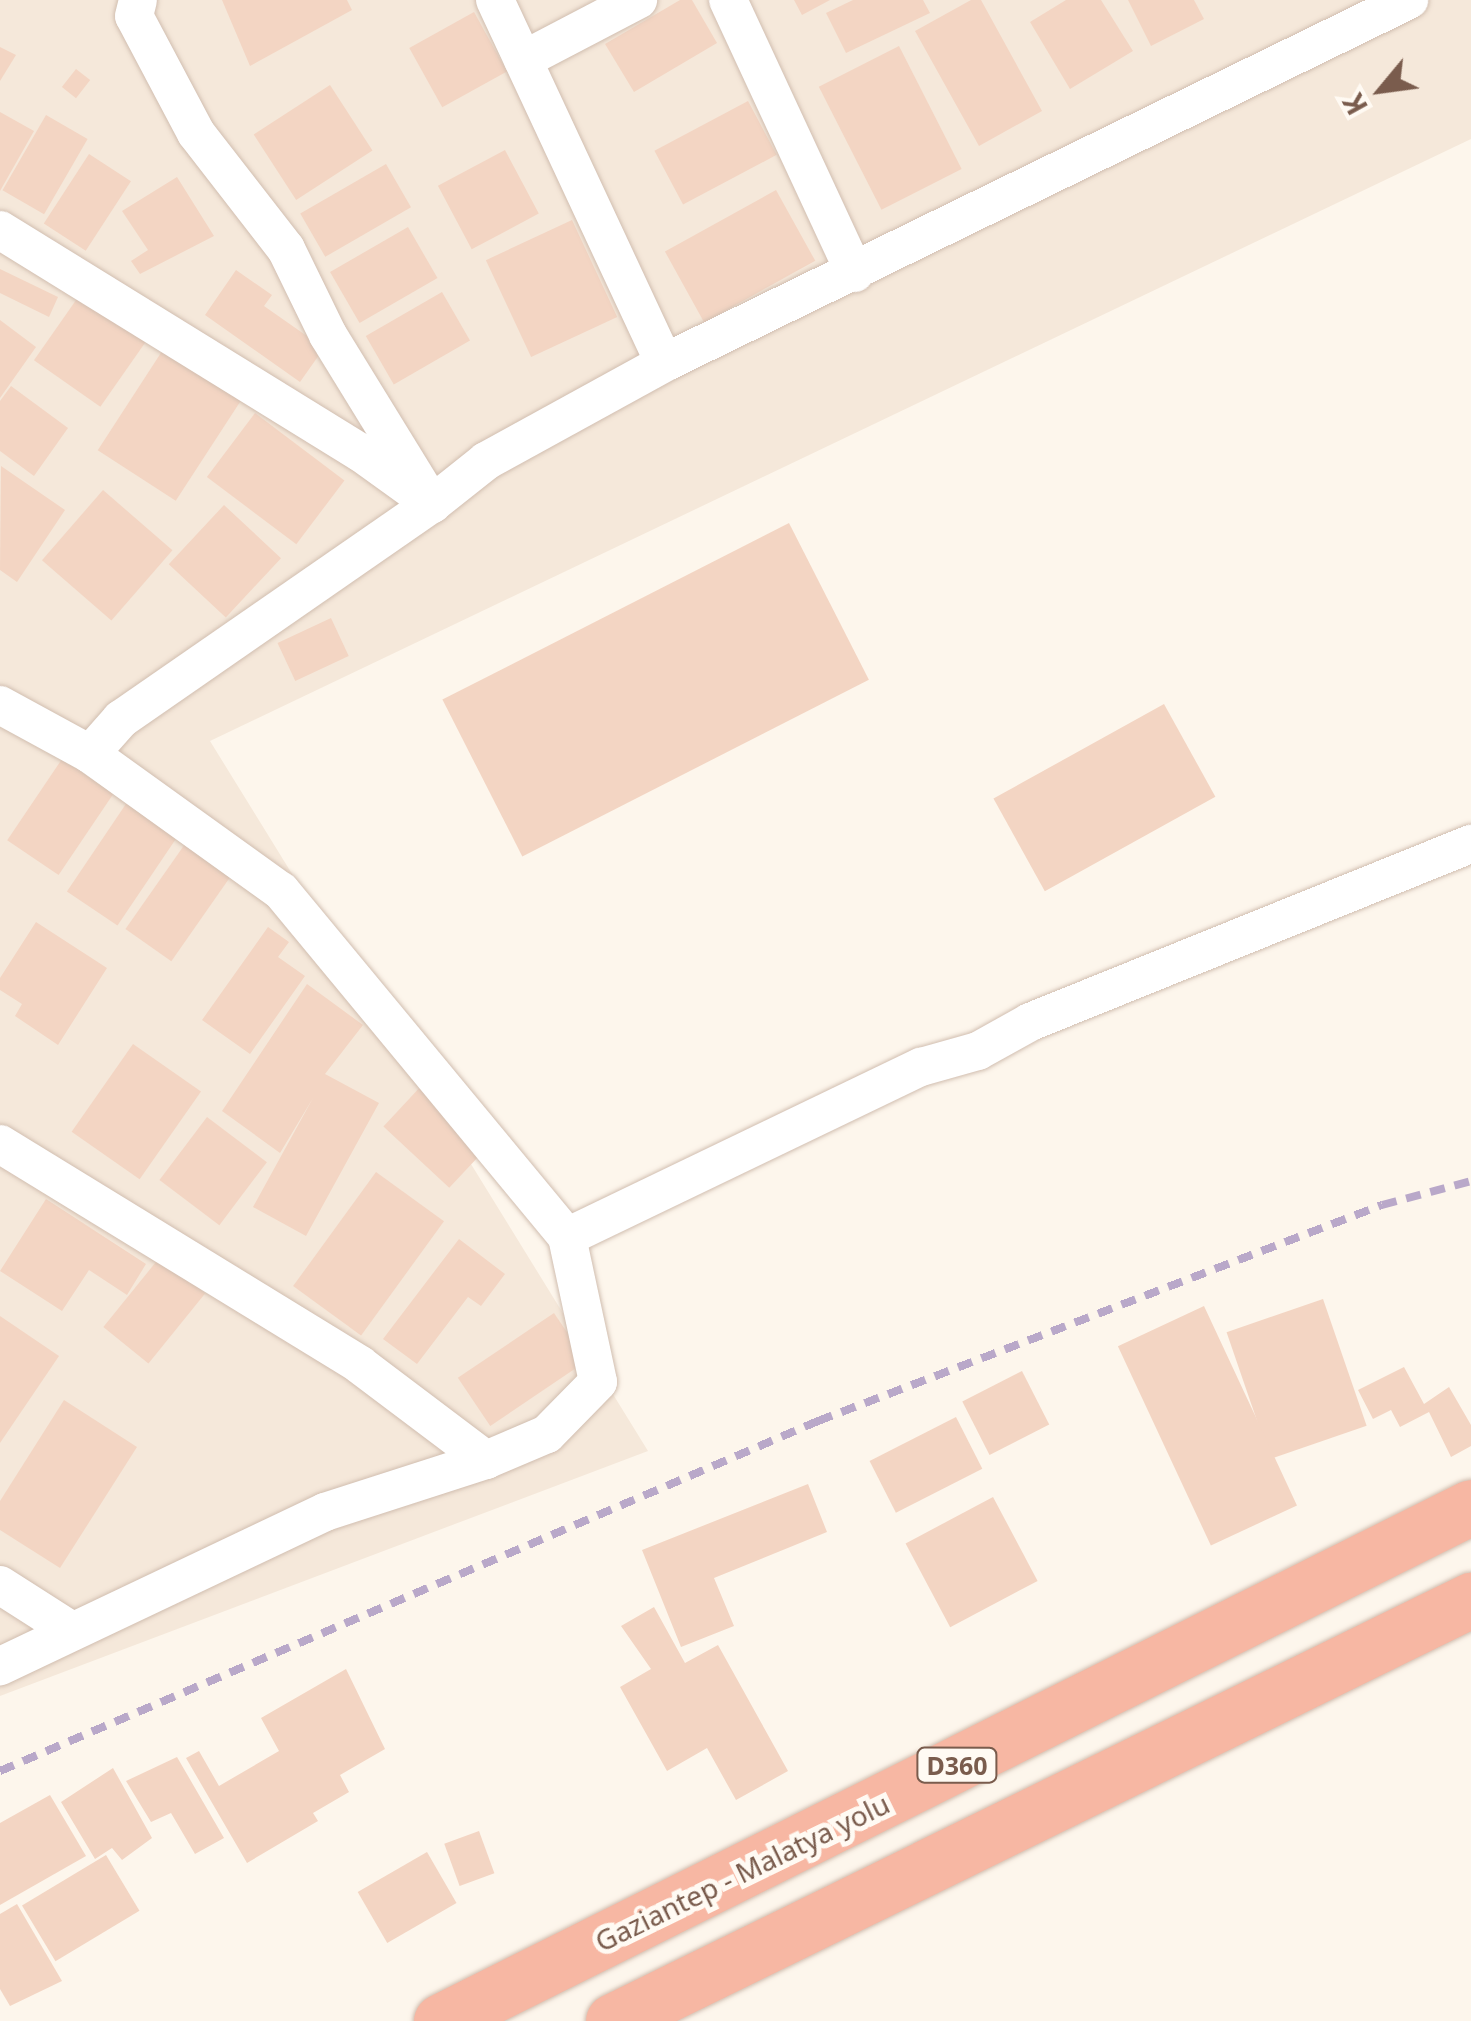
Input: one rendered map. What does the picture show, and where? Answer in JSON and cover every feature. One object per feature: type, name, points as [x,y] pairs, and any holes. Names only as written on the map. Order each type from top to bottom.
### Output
[{"type":"highway","name":"Gaziantep - Malatya yolu","points":[[442,2021],[1471,1507]]},
{"type":"highway","points":[[613,2021],[1471,1600]]},
{"type":"street","points":[[138,0],[134,16],[196,133],[286,249],[328,335],[432,504]]},
{"type":"street","points":[[495,0],[664,362]]},
{"type":"street","points":[[523,60],[638,0]]},
{"type":"street","points":[[728,0],[855,273]]},
{"type":"street","points":[[90,754],[121,719],[432,504],[486,461],[664,362],[855,273],[1408,0]]},
{"type":"street","points":[[0,230],[360,452],[432,504]]},
{"type":"street","points":[[0,705],[90,754],[281,891],[567,1237],[598,1382],[547,1434],[486,1460],[325,1512],[0,1666]]},
{"type":"street","points":[[567,1237],[922,1067],[978,1051],[1030,1022],[1471,844]]},
{"type":"street","points":[[0,1144],[360,1365],[486,1460]]},
{"type":"street","points":[[0,1585],[72,1631]]},
{"type":"shaded area","points":[[0,0],[1471,0],[1471,139],[210,741],[648,1451],[0,1696]]},
{"type":"building","points":[[222,0],[347,0],[352,10],[250,66]]},
{"type":"building","points":[[680,0],[692,0],[717,43],[634,92],[605,44]]},
{"type":"building","points":[[794,0],[830,0],[802,15]]},
{"type":"building","points":[[853,0],[923,0],[930,13],[846,53],[826,13]]},
{"type":"building","points":[[971,0],[981,0],[1042,111],[979,146],[915,31]]},
{"type":"building","points":[[1066,0],[1101,0],[1133,51],[1070,89],[1030,22]]},
{"type":"building","points":[[1128,0],[1194,0],[1204,19],[1151,46]]},
{"type":"building","points":[[474,12],[507,71],[442,107],[409,48]]},
{"type":"building","points":[[899,46],[962,169],[881,210],[819,87]]},
{"type":"building","points":[[0,47],[16,55],[0,81]]},
{"type":"building","points":[[76,69],[90,80],[76,98],[62,87]]},
{"type":"building","points":[[330,85],[372,150],[296,200],[254,135]]},
{"type":"building","points":[[748,101],[777,155],[683,205],[654,151]]},
{"type":"building","points":[[0,112],[34,131],[0,191]]},
{"type":"building","points":[[46,115],[88,139],[44,214],[3,190]]},
{"type":"building","points":[[505,150],[539,214],[472,249],[438,186]]},
{"type":"building","points":[[89,154],[131,181],[86,251],[44,224]]},
{"type":"building","points":[[386,164],[411,207],[325,257],[300,214]]},
{"type":"building","points":[[177,177],[214,236],[140,274],[131,261],[148,250],[122,211]]},
{"type":"building","points":[[776,190],[815,261],[704,322],[665,252]]},
{"type":"building","points":[[572,220],[617,317],[531,357],[486,260]]},
{"type":"building","points":[[408,227],[438,278],[360,323],[330,272]]},
{"type":"building","points":[[0,269],[58,297],[49,317],[0,293]]},
{"type":"building","points":[[236,270],[272,295],[264,306],[324,348],[300,382],[205,315]]},
{"type":"building","points":[[442,292],[470,340],[394,384],[366,336]]},
{"type":"building","points":[[81,293],[147,339],[100,407],[34,360]]},
{"type":"building","points":[[0,320],[36,347],[0,398]]},
{"type":"building","points":[[168,342],[246,393],[176,501],[98,450]]},
{"type":"building","points":[[11,386],[68,428],[34,476],[0,451],[0,401]]},
{"type":"building","points":[[255,413],[344,480],[296,544],[207,477]]},
{"type":"building","points":[[1,466],[65,510],[17,582],[0,570]]},
{"type":"building","points":[[103,490],[172,550],[111,621],[42,560]]},
{"type":"building","points":[[224,505],[281,558],[226,617],[169,564]]},
{"type":"building","points":[[789,523],[869,680],[522,856],[442,700]]},
{"type":"building","points":[[331,618],[349,656],[295,681],[278,643]]},
{"type":"building","points":[[1164,704],[1215,797],[1045,891],[993,799]]},
{"type":"building","points":[[62,759],[113,794],[59,875],[7,840]]},
{"type":"building","points":[[134,792],[185,826],[117,926],[67,891]]},
{"type":"building","points":[[192,834],[238,866],[171,961],[125,929]]},
{"type":"building","points":[[36,922],[107,968],[58,1045],[15,1016],[22,1004],[0,990],[0,978]]},
{"type":"building","points":[[268,927],[289,942],[278,957],[305,976],[250,1054],[202,1020]]},
{"type":"building","points":[[307,984],[363,1025],[325,1074],[379,1103],[306,1236],[253,1207],[313,1098],[280,1153],[222,1111]]},
{"type":"building","points":[[133,1044],[201,1092],[140,1179],[72,1132]]},
{"type":"building","points":[[423,1084],[489,1145],[449,1188],[383,1126]]},
{"type":"building","points":[[207,1117],[267,1162],[219,1225],[159,1180]]},
{"type":"building","points":[[376,1172],[444,1221],[361,1335],[293,1286]]},
{"type":"building","points":[[46,1199],[146,1264],[127,1295],[89,1270],[62,1311],[0,1271]]},
{"type":"building","points":[[459,1239],[505,1274],[481,1306],[468,1297],[417,1364],[383,1339]]},
{"type":"building","points":[[160,1257],[205,1294],[148,1363],[103,1327]]},
{"type":"building","points":[[1323,1299],[1367,1426],[1270,1459],[1227,1332]]},
{"type":"building","points":[[1204,1306],[1297,1505],[1211,1546],[1118,1346]]},
{"type":"building","points":[[554,1313],[586,1361],[490,1426],[458,1378]]},
{"type":"building","points":[[0,1316],[59,1356],[0,1443]]},
{"type":"building","points":[[1404,1367],[1424,1404],[1449,1387],[1471,1425],[1471,1446],[1451,1457],[1429,1412],[1400,1427],[1391,1410],[1373,1419],[1358,1390]]},
{"type":"building","points":[[1022,1371],[1049,1424],[990,1455],[962,1401]]},
{"type":"building","points":[[64,1400],[137,1447],[60,1568],[0,1530],[0,1501]]},
{"type":"building","points":[[956,1417],[982,1469],[896,1513],[870,1461]]},
{"type":"building","points":[[808,1484],[827,1532],[714,1578],[734,1626],[681,1647],[642,1550]]},
{"type":"building","points":[[993,1497],[1038,1581],[950,1627],[906,1543]]},
{"type":"building","points":[[654,1607],[685,1663],[718,1645],[788,1771],[736,1800],[707,1748],[667,1771],[620,1687],[651,1669],[621,1626]]},
{"type":"building","points":[[346,1669],[385,1749],[340,1775],[349,1792],[313,1813],[318,1821],[247,1863],[186,1758],[199,1751],[219,1786],[279,1751],[261,1718]]},
{"type":"building","points":[[177,1757],[224,1838],[195,1854],[171,1813],[151,1822],[126,1781]]},
{"type":"building","points":[[113,1768],[152,1838],[122,1860],[112,1848],[95,1859],[61,1802]]},
{"type":"building","points":[[50,1795],[86,1856],[0,1905],[0,1823]]},
{"type":"building","points":[[479,1831],[494,1873],[460,1886],[444,1844]]},
{"type":"building","points":[[427,1852],[456,1903],[387,1943],[358,1892]]},
{"type":"building","points":[[106,1855],[139,1911],[55,1961],[22,1905]]},
{"type":"building","points":[[17,1904],[62,1981],[10,2006],[0,1989],[0,1914]]},
{"type":"railway","points":[[0,1771],[818,1421],[1382,1205],[1471,1181]]}]
